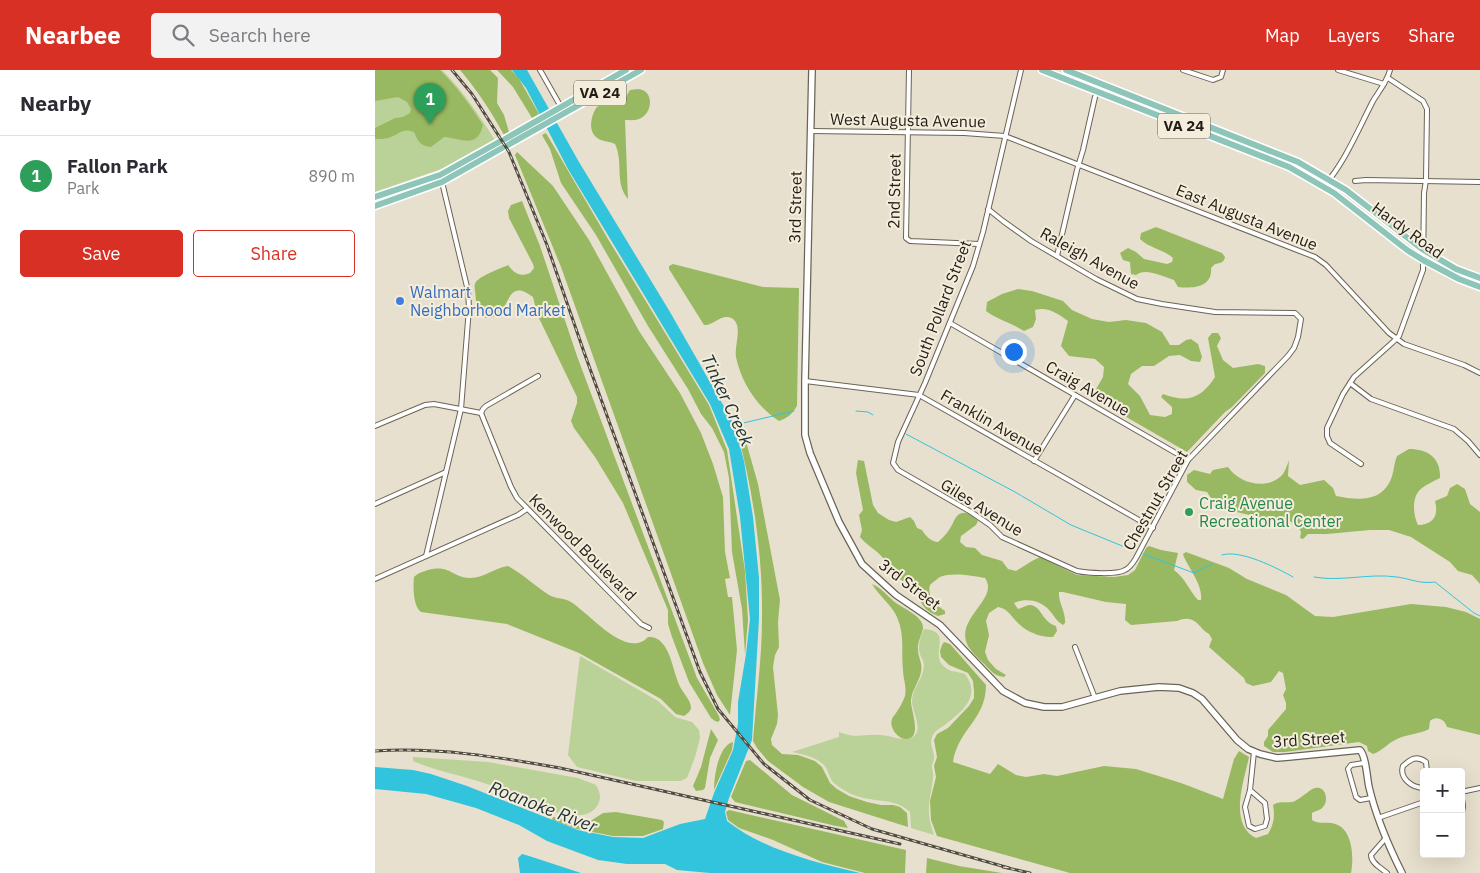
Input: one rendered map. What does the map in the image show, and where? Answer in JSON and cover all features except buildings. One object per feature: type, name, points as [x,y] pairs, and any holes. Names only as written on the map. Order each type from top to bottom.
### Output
[{"type":"main road","name":"VA 24","points":[[375,206],[442,182],[626,70]]},
{"type":"main road","name":"VA 24","points":[[559,111],[641,70]]},
{"type":"main road","name":"VA 24","points":[[1042,70],[1289,167],[1323,186]]},
{"type":"main road","name":"VA 24","points":[[1066,70],[1285,156],[1329,179]]},
{"type":"main road","name":"VA 24","points":[[375,197],[440,175],[504,144]]},
{"type":"main road","name":"Hardy Road","points":[[1329,179],[1422,249],[1480,278]]},
{"type":"main road","name":"Hardy Road","points":[[1323,186],[1423,260],[1459,279],[1480,287]]},
{"type":"street","points":[[540,70],[559,111]]},
{"type":"street","name":"3rd Street","points":[[812,70],[804,425],[806,443],[839,522],[862,564],[896,595],[940,625],[995,684],[1008,695],[1025,703],[1050,708],[1071,705],[1120,691],[1169,687],[1186,690],[1202,699],[1237,740],[1254,752],[1269,757],[1289,758],[1357,750],[1363,754],[1365,763]]},
{"type":"street","name":"2nd Street","points":[[909,70],[906,238],[911,241],[979,244]]},
{"type":"street","name":"South Pollard Street","points":[[893,463],[898,442],[973,266],[1021,70]]},
{"type":"street","points":[[1184,70],[1213,80],[1221,77],[1223,70]]},
{"type":"street","points":[[1338,70],[1384,84]]},
{"type":"street","points":[[1323,186],[1329,179],[1388,78],[1390,70]]},
{"type":"street","points":[[1361,464],[1330,443],[1327,436],[1327,428],[1350,383],[1360,371],[1396,339],[1402,329],[1423,270],[1422,249],[1425,230],[1424,192],[1426,180],[1427,109],[1424,102],[1388,78]]},
{"type":"street","points":[[1057,256],[1097,92],[1101,84]]},
{"type":"street","name":"West Augusta Avenue","points":[[811,131],[964,133],[1005,136]]},
{"type":"street","name":"East Augusta Avenue","points":[[1005,136],[1315,257],[1326,265],[1389,334],[1396,339],[1404,344],[1464,365],[1480,373]]},
{"type":"street","points":[[426,556],[461,409],[469,299],[440,175]]},
{"type":"street","points":[[1355,182],[1366,180],[1480,182]]},
{"type":"street","name":"Raleigh Avenue","points":[[988,209],[1022,235],[1057,256],[1116,290],[1144,301],[1215,312],[1295,313],[1299,316],[1300,324]]},
{"type":"street","name":"Craig Avenue","points":[[950,323],[1188,460]]},
{"type":"street","name":"Chestnut Street","points":[[1064,565],[1087,573],[1126,570],[1136,558],[1153,528],[1188,460],[1288,356],[1296,343],[1300,324]]},
{"type":"street","points":[[375,426],[425,405],[434,404],[481,413],[486,406],[538,376]]},
{"type":"street","name":"Franklin Avenue","points":[[805,381],[919,395],[1153,528]]},
{"type":"street","points":[[1350,383],[1371,399],[1454,429],[1480,455]]},
{"type":"street","points":[[1034,461],[1075,395]]},
{"type":"street","name":"Kenwood Boulevard","points":[[481,413],[517,498],[641,624],[649,628]]},
{"type":"street","name":"Giles Avenue","points":[[893,463],[897,470],[971,512],[990,525],[1002,537],[1064,565]]},
{"type":"street","points":[[375,504],[446,472]]},
{"type":"street","points":[[375,579],[518,515],[527,509]]},
{"type":"street","points":[[1075,647],[1095,698]]},
{"type":"street","points":[[1249,790],[1265,803],[1267,819],[1265,826],[1255,829],[1249,826],[1245,807],[1254,752]]},
{"type":"street","points":[[1420,787],[1413,786],[1402,775],[1401,771],[1403,766],[1416,758],[1421,758],[1426,762],[1427,768]]},
{"type":"street","points":[[1371,798],[1360,800],[1356,797],[1348,770],[1351,765],[1365,763],[1371,798],[1377,818],[1402,873]]},
{"type":"street","points":[[1462,813],[1461,792],[1480,788]]},
{"type":"street","points":[[1377,818],[1420,803]]},
{"type":"street","points":[[1385,839],[1370,858],[1387,873]]},
{"type":"green space","points":[[375,70],[442,70],[477,112],[495,140],[444,168],[375,192]]},
{"type":"green space","points":[[375,70],[440,70],[463,96],[483,125],[477,138],[468,141],[444,137],[431,147],[422,144],[414,132],[407,130],[388,138],[375,139],[375,128],[395,118],[403,117],[410,113],[411,109],[407,102],[398,97],[375,101]]},
{"type":"green space","points":[[460,70],[490,70],[498,78],[497,103],[504,115],[509,132],[504,135],[483,101]]},
{"type":"green space","points":[[497,70],[511,70],[518,77],[539,114],[532,118],[513,87]]},
{"type":"green space","points":[[638,89],[647,93],[650,106],[641,118],[625,120],[628,199],[621,186],[618,151],[615,144],[596,137],[593,134],[591,122],[597,107],[622,102],[630,90]]},
{"type":"green space","points":[[546,133],[709,405],[727,450],[745,571],[748,620],[745,655],[742,609],[732,552],[729,478],[724,452],[712,428],[701,414],[688,389],[648,326],[596,235],[561,183],[550,149],[542,135]]},
{"type":"green space","points":[[517,152],[553,186],[589,240],[639,331],[680,393],[701,433],[713,464],[723,497],[725,552],[730,578],[725,579],[728,597],[732,597],[737,650],[730,715],[717,695],[703,663],[561,267],[515,155]]},
{"type":"green space","points":[[522,201],[540,246],[577,356],[697,678],[719,716],[720,720],[718,722],[711,718],[689,682],[668,624],[668,610],[623,503],[595,457],[574,428],[571,421],[577,397],[537,314],[533,297],[519,290],[511,295],[498,315],[484,318],[479,313],[476,305],[476,281],[508,265],[515,273],[520,275],[530,273],[534,268],[509,218],[508,211],[511,205]]},
{"type":"green space","points":[[1156,227],[1222,253],[1225,257],[1223,262],[1215,264],[1211,268],[1209,279],[1205,283],[1190,288],[1178,287],[1174,280],[1149,272],[1136,275],[1131,274],[1130,262],[1123,260],[1120,253],[1128,248],[1144,259],[1167,264],[1172,262],[1173,258],[1165,252],[1140,239],[1141,233]]},
{"type":"green space","points":[[673,264],[763,287],[799,288],[797,406],[787,417],[779,421],[771,415],[757,401],[746,385],[736,357],[738,332],[736,322],[729,317],[725,317],[711,324],[704,325],[669,269],[669,266]]},
{"type":"green space","points":[[1018,289],[1032,291],[1063,301],[1072,310],[1092,319],[1109,322],[1126,320],[1146,323],[1162,332],[1170,345],[1179,345],[1191,339],[1198,344],[1202,357],[1200,362],[1191,361],[1180,355],[1169,356],[1154,366],[1142,366],[1131,374],[1128,384],[1140,396],[1150,415],[1165,417],[1172,414],[1172,407],[1161,397],[1163,394],[1179,398],[1193,397],[1210,384],[1215,377],[1208,338],[1212,333],[1218,333],[1221,338],[1217,346],[1223,360],[1233,368],[1258,364],[1265,366],[1265,373],[1187,452],[1102,403],[1095,391],[1103,377],[1104,367],[1095,359],[1069,356],[1061,346],[1068,321],[1057,313],[1044,309],[1035,310],[1036,319],[1033,327],[1024,331],[986,311],[987,302],[1002,294]]},
{"type":"green space","points":[[745,438],[758,484],[780,600],[778,622],[779,647],[775,655],[773,667],[778,715],[777,724],[771,739],[772,745],[782,754],[798,755],[815,761],[822,767],[830,783],[849,796],[867,802],[900,807],[907,813],[908,827],[829,802],[803,787],[768,761],[753,741],[761,649],[762,596],[756,528],[749,483],[739,439]]},
{"type":"green space","points":[[1409,449],[1416,449],[1432,456],[1436,460],[1440,471],[1440,478],[1418,491],[1414,511],[1418,525],[1423,525],[1434,519],[1436,511],[1435,501],[1447,496],[1450,488],[1457,484],[1465,489],[1470,504],[1480,512],[1480,584],[1472,575],[1458,571],[1450,562],[1411,537],[1389,530],[1370,530],[1308,534],[1303,539],[1300,538],[1301,532],[1298,526],[1286,519],[1263,518],[1223,509],[1213,501],[1207,492],[1196,490],[1187,482],[1187,475],[1194,470],[1210,474],[1213,470],[1228,467],[1245,481],[1259,484],[1267,483],[1281,476],[1289,460],[1288,476],[1300,485],[1324,480],[1333,488],[1336,496],[1368,498],[1375,496],[1387,487],[1397,456]]},
{"type":"green space","points":[[858,460],[864,461],[873,505],[878,513],[896,522],[910,517],[917,528],[935,542],[938,542],[944,536],[957,516],[963,513],[968,514],[978,521],[976,525],[961,536],[960,542],[966,547],[975,548],[982,555],[1002,561],[1008,569],[1016,571],[1040,557],[1077,575],[1114,577],[1128,575],[1135,570],[1146,548],[1149,546],[1178,553],[1174,570],[1198,600],[1201,600],[1200,589],[1184,557],[1183,554],[1186,552],[1229,568],[1247,579],[1286,595],[1315,616],[1333,617],[1411,604],[1446,607],[1466,612],[1480,619],[1480,735],[1447,727],[1443,720],[1435,718],[1430,721],[1429,729],[1397,739],[1373,754],[1368,751],[1367,746],[1359,742],[1273,752],[1264,746],[1264,742],[1268,736],[1268,730],[1286,709],[1283,695],[1286,689],[1283,673],[1279,671],[1271,682],[1253,686],[1246,683],[1244,678],[1209,647],[1212,639],[1193,620],[1183,619],[1131,625],[1125,620],[1126,604],[1106,602],[1063,592],[1059,592],[1065,619],[1063,625],[1049,610],[1037,602],[1028,600],[1014,603],[1018,609],[1027,605],[1037,608],[1047,621],[1056,626],[1057,631],[1053,637],[1035,634],[1026,630],[1002,608],[998,607],[989,613],[986,621],[989,635],[985,652],[988,660],[996,669],[1006,675],[1004,677],[997,675],[975,655],[966,641],[965,632],[968,623],[987,593],[988,585],[985,578],[968,575],[940,577],[930,585],[929,589],[931,597],[945,611],[945,614],[938,616],[926,609],[914,589],[892,574],[881,555],[860,537],[862,530],[859,515],[863,510],[856,473]]},
{"type":"green space","points":[[508,566],[549,595],[571,602],[619,639],[630,643],[639,643],[648,637],[659,640],[669,653],[679,684],[690,702],[689,712],[684,716],[676,714],[661,699],[579,653],[507,624],[421,612],[416,605],[414,577],[420,573],[441,569],[464,577],[475,578]]},
{"type":"green space","points":[[872,584],[917,617],[922,624],[923,628],[918,647],[921,663],[920,676],[911,700],[915,729],[914,735],[911,738],[899,737],[894,732],[891,722],[905,696],[902,637],[899,624],[892,608]]},
{"type":"green space","points":[[924,629],[934,631],[938,635],[940,640],[939,659],[942,665],[949,670],[965,674],[970,682],[971,689],[971,696],[964,708],[953,719],[936,731],[932,737],[931,744],[934,759],[929,812],[934,835],[911,828],[910,812],[903,807],[849,793],[833,782],[821,762],[809,756],[792,752],[839,737],[839,732],[860,736],[884,735],[902,739],[913,737],[916,734],[918,725],[912,701],[924,664],[919,648]]},
{"type":"green space","points":[[944,642],[950,644],[986,685],[982,707],[960,741],[953,762],[990,774],[998,764],[1016,775],[1026,777],[1044,774],[1057,776],[1104,766],[1136,769],[1223,799],[1234,759],[1239,751],[1249,757],[1240,801],[1242,823],[1247,831],[1256,838],[1268,834],[1272,827],[1273,805],[1295,801],[1314,788],[1322,789],[1326,801],[1321,809],[1312,813],[1312,820],[1335,824],[1346,832],[1352,852],[1351,873],[1070,873],[937,836],[931,820],[930,801],[936,777],[934,766],[937,757],[934,740],[937,734],[948,728],[974,698],[973,681],[968,673],[949,665],[941,657],[940,651]]},
{"type":"green space","points":[[580,656],[658,701],[675,717],[692,722],[699,730],[700,738],[687,778],[680,781],[636,781],[577,767],[568,755]]},
{"type":"green space","points":[[711,729],[718,740],[710,758],[705,788],[696,791],[693,786],[701,767]]},
{"type":"green space","points":[[733,742],[732,750],[714,790],[716,770],[720,756],[724,749]]},
{"type":"green space","points":[[413,757],[488,762],[578,778],[596,785],[600,800],[597,806],[588,813],[576,815],[561,814],[529,803],[490,785],[422,765],[413,761]]},
{"type":"green space","points":[[750,760],[792,795],[844,821],[848,828],[735,802],[731,797],[746,761]]},
{"type":"green space","points":[[729,810],[906,850],[905,873],[865,873],[822,862],[773,840],[739,828],[728,820],[726,812]]},
{"type":"green space","points":[[616,812],[662,820],[664,822],[663,829],[643,836],[613,836],[577,829],[552,820],[553,817],[584,822],[592,820],[603,813]]},
{"type":"green space","points":[[927,858],[959,866],[1002,873],[926,873]]},
{"type":"water","points":[[512,70],[527,70],[579,162],[670,312],[734,424],[744,461],[753,517],[759,578],[759,619],[752,740],[729,798],[725,812],[727,821],[757,840],[790,854],[860,873],[710,873],[677,870],[665,864],[627,864],[598,860],[547,841],[519,825],[476,808],[426,794],[375,789],[375,767],[413,770],[467,786],[578,830],[613,837],[643,838],[680,824],[705,819],[733,750],[738,724],[738,702],[750,619],[740,517],[729,449],[710,404],[568,169],[526,88]]},
{"type":"water","points":[[522,854],[581,873],[520,873],[518,858]]},
{"type":"waterway","name":"Tinker Creek","points":[[735,425],[794,411]]},
{"type":"waterway","points":[[856,411],[868,412],[873,415]]},
{"type":"waterway","points":[[906,434],[1015,492],[1071,525],[1132,550]]},
{"type":"waterway","points":[[1143,554],[1194,573],[1212,564]]},
{"type":"waterway","points":[[1222,555],[1230,554],[1248,557],[1293,577]]},
{"type":"waterway","points":[[1314,577],[1334,579],[1387,576],[1419,582],[1435,582],[1480,616]]},
{"type":"railway","points":[[452,70],[472,94],[509,152],[547,245],[700,672],[718,709],[764,764],[810,800],[872,829],[1009,868]]},
{"type":"railway","points":[[375,751],[421,750],[445,752],[560,768],[900,844]]},
{"type":"railway","points":[[1003,867],[1030,873]]},
{"type":"place","name":"Fallon Park","points":[[430,124]]},
{"type":"place","name":"Walmart Neighborhood Market","points":[[400,301]]},
{"type":"place","name":"Craig Avenue Recreational Center","points":[[1189,512]]},
{"type":"water label","name":"Roanoke River","points":[[543,807]]}]
